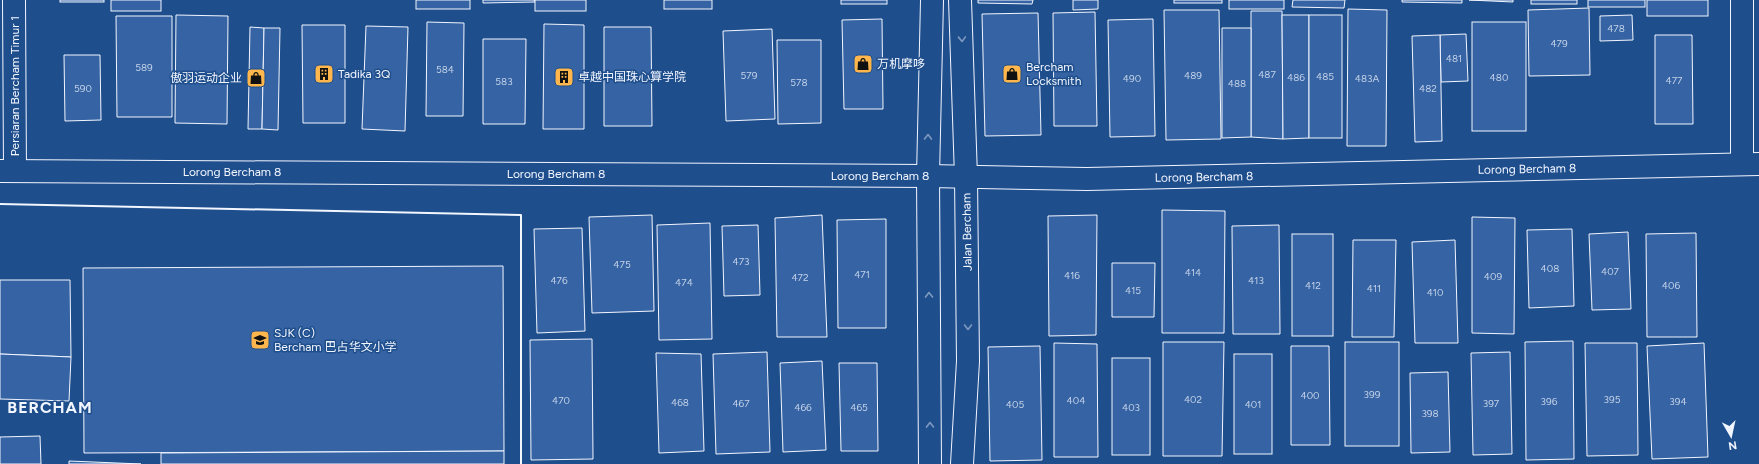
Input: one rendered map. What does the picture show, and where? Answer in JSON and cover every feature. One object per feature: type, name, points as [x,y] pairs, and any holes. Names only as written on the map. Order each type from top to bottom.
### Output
[{"type":"street","name":"Persiaran Bercham Timur 1","points":[[7,171],[14,0]]},
{"type":"street","points":[[930,464],[928,176],[932,0]]},
{"type":"street","name":"Jalan Bercham","points":[[960,0],[966,176],[968,361],[962,464]]},
{"type":"street","points":[[1742,0],[1750,164]]},
{"type":"street","name":"Lorong Bercham 8","points":[[7,171],[966,176],[1087,179],[1750,164]]},
{"type":"building","points":[[60,0],[104,0],[104,2],[60,2]]},
{"type":"building","points":[[111,0],[161,0],[161,11],[111,11]]},
{"type":"building","points":[[416,0],[470,0],[470,9],[416,9]]},
{"type":"building","points":[[483,0],[534,0],[535,2],[483,3]]},
{"type":"building","points":[[535,0],[586,0],[586,11],[535,11]]},
{"type":"building","points":[[664,0],[712,0],[712,9],[664,9]]},
{"type":"building","points":[[841,0],[887,0],[887,4],[841,4]]},
{"type":"building","points":[[978,0],[1033,0],[1032,4],[978,3]]},
{"type":"building","points":[[1073,0],[1098,0],[1098,9],[1073,10]]},
{"type":"building","points":[[1174,0],[1222,0],[1222,3],[1174,3]]},
{"type":"building","points":[[1229,0],[1284,0],[1284,9],[1229,9]]},
{"type":"building","points":[[1293,0],[1345,0],[1344,8],[1292,7]]},
{"type":"building","points":[[1402,0],[1462,0],[1462,3],[1402,2]]},
{"type":"building","points":[[1469,0],[1513,0],[1513,2]]},
{"type":"building","points":[[1531,0],[1577,0],[1577,4],[1531,4]]},
{"type":"building","points":[[1588,0],[1645,0],[1645,7],[1588,7]]},
{"type":"building","points":[[1647,0],[1708,0],[1708,16],[1647,16]]},
{"type":"building","points":[[1589,8],[1590,75],[1529,76],[1528,10]]},
{"type":"building","points":[[1348,9],[1387,10],[1386,146],[1347,146]]},
{"type":"building","points":[[1164,10],[1219,10],[1221,139],[1166,140]]},
{"type":"building","points":[[1251,11],[1282,11],[1283,139],[1251,137]]},
{"type":"building","points":[[1095,12],[1097,126],[1054,126],[1053,13]]},
{"type":"building","name":"Bercham Locksmith","points":[[1038,13],[1041,135],[985,136],[982,14]]},
{"type":"building","points":[[176,15],[228,16],[227,124],[175,123]]},
{"type":"building","points":[[1282,15],[1309,15],[1309,138],[1283,139]]},
{"type":"building","points":[[1309,15],[1342,15],[1342,138],[1309,138]]},
{"type":"building","points":[[1632,15],[1633,40],[1600,41],[1600,16]]},
{"type":"building","points":[[116,16],[172,16],[172,117],[117,117]]},
{"type":"building","name":"万机摩哆","points":[[882,19],[883,109],[844,109],[842,20]]},
{"type":"building","points":[[1153,19],[1155,136],[1110,137],[1108,20]]},
{"type":"building","points":[[427,22],[464,23],[463,116],[426,116]]},
{"type":"building","points":[[1472,22],[1526,22],[1526,131],[1472,131]]},
{"type":"building","name":"卓越中国珠心算学院","points":[[544,24],[584,25],[584,129],[543,129]]},
{"type":"building","name":"Tadika 3Q","points":[[302,25],[345,25],[345,123],[303,123]]},
{"type":"building","points":[[366,26],[408,27],[405,131],[362,129]]},
{"type":"building","name":"傲羽运动企业","points":[[250,27],[264,28],[262,129],[248,129]]},
{"type":"building","points":[[604,27],[651,27],[652,126],[604,126]]},
{"type":"building","points":[[264,28],[280,28],[278,130],[262,129]]},
{"type":"building","points":[[1222,28],[1251,28],[1251,137],[1222,138]]},
{"type":"building","points":[[772,29],[775,119],[726,121],[723,31]]},
{"type":"building","points":[[1466,34],[1468,81],[1441,82],[1440,35]]},
{"type":"building","points":[[1440,35],[1442,141],[1415,142],[1412,36]]},
{"type":"building","points":[[1655,35],[1692,35],[1693,124],[1655,124]]},
{"type":"building","points":[[483,39],[526,39],[525,124],[483,124]]},
{"type":"building","points":[[777,40],[821,40],[821,123],[778,124]]},
{"type":"building","points":[[64,55],[100,55],[101,120],[65,121]]},
{"type":"building","points":[[1162,210],[1225,211],[1224,333],[1162,333]]},
{"type":"building","points":[[652,215],[654,311],[592,313],[589,217]]},
{"type":"building","points":[[822,215],[827,337],[777,337],[775,218]]},
{"type":"building","points":[[1097,215],[1096,335],[1049,336],[1048,216]]},
{"type":"building","points":[[1472,217],[1515,218],[1514,334],[1472,333]]},
{"type":"building","points":[[886,219],[886,328],[838,328],[837,220]]},
{"type":"building","points":[[710,223],[712,339],[659,340],[657,225]]},
{"type":"building","points":[[758,225],[760,295],[724,296],[722,226]]},
{"type":"building","points":[[1279,225],[1280,334],[1233,334],[1232,226]]},
{"type":"building","points":[[582,228],[585,331],[537,333],[534,229]]},
{"type":"building","points":[[1572,229],[1574,306],[1529,308],[1527,230]]},
{"type":"building","points":[[1628,232],[1631,309],[1592,310],[1589,234]]},
{"type":"building","points":[[1696,233],[1697,337],[1647,337],[1646,234]]},
{"type":"building","points":[[1292,234],[1333,234],[1333,336],[1292,336]]},
{"type":"building","points":[[1353,240],[1396,240],[1394,337],[1352,337]]},
{"type":"building","points":[[1455,240],[1458,343],[1415,343],[1412,242]]},
{"type":"building","points":[[1112,263],[1155,263],[1154,317],[1112,317]]},
{"type":"building","points":[[503,266],[504,451],[84,453],[83,268]]},
{"type":"building","points":[[0,280],[70,280],[71,357],[0,354]]},
{"type":"building","points":[[592,339],[593,459],[531,460],[530,340]]},
{"type":"building","points":[[1573,341],[1574,459],[1526,460],[1525,342]]},
{"type":"building","points":[[1163,342],[1224,342],[1222,456],[1163,456]]},
{"type":"building","points":[[1345,342],[1399,342],[1399,446],[1345,446]]},
{"type":"building","points":[[1054,343],[1097,344],[1098,457],[1054,457]]},
{"type":"building","points":[[1585,343],[1637,343],[1638,455],[1587,456]]},
{"type":"building","points":[[1704,343],[1708,457],[1652,459],[1647,346]]},
{"type":"building","points":[[1040,346],[1042,460],[990,461],[988,347]]},
{"type":"building","points":[[1291,346],[1329,346],[1330,445],[1291,445]]},
{"type":"building","points":[[767,352],[770,452],[716,454],[713,354]]},
{"type":"building","points":[[1510,352],[1512,454],[1473,455],[1471,353]]},
{"type":"building","points":[[656,353],[701,354],[704,451],[659,453]]},
{"type":"building","points":[[0,354],[71,357],[69,401],[0,399]]},
{"type":"building","points":[[1234,354],[1272,354],[1272,454],[1234,454]]},
{"type":"building","points":[[1112,358],[1150,358],[1150,455],[1112,455]]},
{"type":"building","points":[[822,361],[826,450],[783,452],[780,363]]},
{"type":"building","points":[[839,363],[877,363],[878,451],[841,451]]},
{"type":"building","points":[[1448,372],[1450,452],[1411,453],[1410,373]]},
{"type":"building","points":[[40,436],[41,464],[0,464],[0,437]]},
{"type":"building","points":[[504,451],[504,464],[161,464],[161,453]]},
{"type":"building","points":[[69,461],[141,464],[69,464]]},
{"type":"wall","points":[[0,204],[521,215],[521,464]]},
{"type":"place","name":"万机摩哆","points":[[863,64]]},
{"type":"place","name":"Tadika 3Q","points":[[324,74]]},
{"type":"place","name":"Bercham Locksmith","points":[[1012,74]]},
{"type":"place","name":"卓越中国珠心算学院","points":[[564,77]]},
{"type":"place","name":"傲羽运动企业","points":[[256,78]]},
{"type":"place","name":"SJK (C) Bercham 巴占华文小学","points":[[260,340]]},
{"type":"district","name":"BERCHAM","points":[[50,407]]}]
